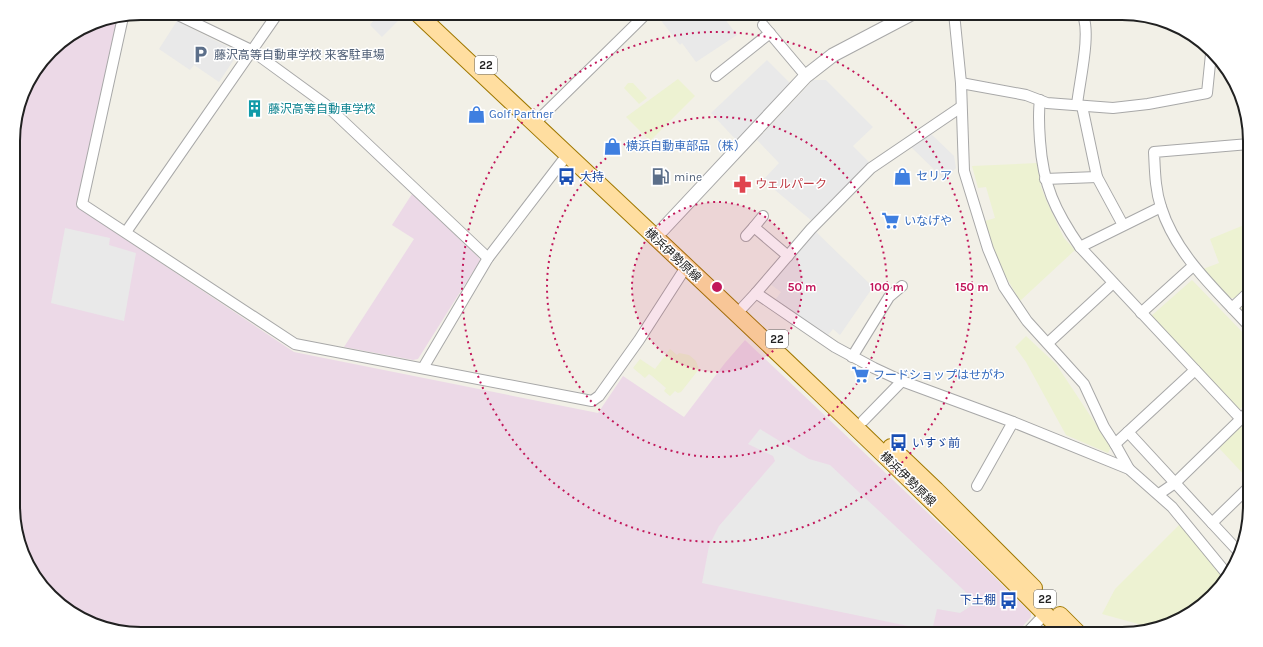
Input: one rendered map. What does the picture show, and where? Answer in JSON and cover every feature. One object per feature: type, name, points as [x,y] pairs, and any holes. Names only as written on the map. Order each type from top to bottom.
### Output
[{"type":"main road","name":"横浜伊勢原線","points":[[425,20],[662,230],[936,490],[1072,627]]},
{"type":"main road","name":"横浜伊勢原線","points":[[438,20],[538,120],[567,155],[888,460],[1058,627]]},
{"type":"street","points":[[189,20],[251,50],[325,104],[488,258]]},
{"type":"street","points":[[126,232],[273,20]]},
{"type":"street","points":[[538,120],[640,20]]},
{"type":"street","points":[[662,230],[806,76],[833,55],[900,20]]},
{"type":"street","points":[[955,20],[961,83],[964,171],[988,249],[1004,287],[1027,321],[1084,384],[1104,427],[1129,469]]},
{"type":"street","points":[[1085,20],[1085,49],[1079,106],[1097,177],[1123,225]]},
{"type":"street","points":[[122,22],[82,204],[295,344],[592,401],[599,396],[639,340],[686,267]]},
{"type":"street","points":[[716,76],[766,29],[806,76]]},
{"type":"street","points":[[961,83],[1026,95],[1047,103],[1113,108],[1148,104],[1207,93],[1211,59]]},
{"type":"street","points":[[1040,100],[1038,109],[1041,159],[1045,179],[1052,200],[1065,226],[1080,247],[1241,419],[1175,483],[1159,494]]},
{"type":"street","points":[[743,307],[812,229],[871,168],[961,107]]},
{"type":"street","points":[[1243,145],[1154,152],[1157,189],[1161,207],[1169,227],[1181,249],[1193,266],[1243,319]]},
{"type":"street","points":[[424,368],[488,258],[567,155]]},
{"type":"street","points":[[1045,179],[1097,177]]},
{"type":"street","points":[[1080,247],[1161,207]]},
{"type":"street","points":[[746,236],[764,216]]},
{"type":"street","points":[[754,227],[788,256]]},
{"type":"street","points":[[1141,313],[1193,266]]},
{"type":"street","points":[[1048,343],[1113,283]]},
{"type":"street","points":[[852,357],[889,297],[902,286]]},
{"type":"street","points":[[756,293],[852,357],[902,381],[1013,422],[1129,469],[1172,507],[1224,571]]},
{"type":"street","points":[[1232,308],[1243,298]]},
{"type":"street","points":[[1115,444],[1195,370]]},
{"type":"street","points":[[863,421],[902,381]]},
{"type":"street","points":[[977,486],[1013,422]]},
{"type":"street","points":[[1128,432],[1235,548]]},
{"type":"street","points":[[1212,523],[1243,493]]},
{"type":"street","points":[[1033,627],[1045,614]]},
{"type":"shaded area","points":[[374,20],[399,20],[382,37],[370,25]]},
{"type":"shaded area","points":[[661,20],[726,20],[737,35],[696,62],[682,43],[680,45]]},
{"type":"shaded area","name":"藤沢高等自動車学校 来客駐車場","points":[[177,21],[236,51],[235,58],[219,82],[194,65],[190,70],[159,49]]},
{"type":"shaded area","points":[[116,23],[77,207],[294,352],[598,413],[623,376],[684,417],[725,363],[745,340],[967,550],[1031,613],[1031,617],[1022,627],[141,627],[126,626],[102,621],[74,607],[50,586],[36,566],[24,537],[20,506],[20,133],[24,110],[29,95],[40,74],[61,50],[74,40],[102,26]]},
{"type":"shaded area","points":[[767,60],[791,84],[737,141],[711,113]]},
{"type":"shaded area","points":[[813,80],[826,80],[873,127],[853,146],[870,163],[812,221],[763,180],[779,163],[757,140]]},
{"type":"shaded area","points":[[930,133],[954,156],[956,168],[944,179],[911,147],[917,141]]},
{"type":"shaded area","points":[[412,194],[480,259],[479,262],[418,359],[413,360],[344,347],[414,239],[392,225]]},
{"type":"shaded area","points":[[65,228],[110,238],[109,245],[136,253],[124,321],[51,303]]},
{"type":"shaded area","points":[[816,232],[873,287],[840,335],[833,329],[828,335],[775,300],[781,292],[770,284]]},
{"type":"shaded area","points":[[760,429],[809,459],[830,465],[971,597],[973,600],[971,606],[960,613],[937,609],[933,627],[913,627],[702,583],[709,546],[719,526],[775,461],[773,456],[748,444]]},
{"type":"green space","points":[[678,79],[695,96],[650,141],[626,117]]},
{"type":"green space","points":[[628,83],[633,83],[647,98],[639,104],[624,88]]},
{"type":"green space","points":[[1037,163],[1041,187],[1047,202],[1064,238],[1075,250],[1020,301],[998,263],[985,221],[995,218],[986,187],[978,188],[972,166]]},
{"type":"green space","points":[[1243,225],[1243,291],[1236,298],[1229,298],[1203,269],[1219,263],[1210,239]]},
{"type":"green space","points":[[1192,280],[1243,333],[1243,406],[1239,410],[1150,317]]},
{"type":"green space","points":[[1243,301],[1243,312],[1241,310],[1240,304]]},
{"type":"green space","points":[[1026,336],[1056,364],[1111,447],[1108,453],[1066,435],[1026,362],[1015,347]]},
{"type":"green space","points":[[670,349],[677,355],[679,353],[689,355],[696,361],[699,369],[681,392],[678,393],[675,391],[670,396],[664,391],[666,388],[652,376],[649,374],[645,378],[633,368],[640,359],[655,369]]},
{"type":"green space","points":[[1243,424],[1243,474],[1219,448]]},
{"type":"green space","points":[[1181,523],[1223,573],[1202,597],[1189,607],[1161,621],[1145,625],[1102,614],[1115,589]]},
{"type":"place","name":"藤沢高等自動車学校 来客駐車場","points":[[201,55]]},
{"type":"place","name":"藤沢高等自動車学校","points":[[255,109]]},
{"type":"place","name":"Golf Partner","points":[[476,114]]},
{"type":"place","name":"横浜自動車部品（株）","points":[[613,146]]},
{"type":"place","name":"セリア","points":[[903,176]]},
{"type":"place","name":"大持","points":[[567,177]]},
{"type":"place","name":"mine","points":[[661,177]]},
{"type":"place","name":"ウェルパーク","points":[[742,184]]},
{"type":"place","name":"いなげや","points":[[891,221]]},
{"type":"place","name":"フードショップはせがわ","points":[[860,375]]},
{"type":"place","name":"いすゞ前","points":[[899,443]]},
{"type":"place","name":"下土棚","points":[[1009,600]]}]
